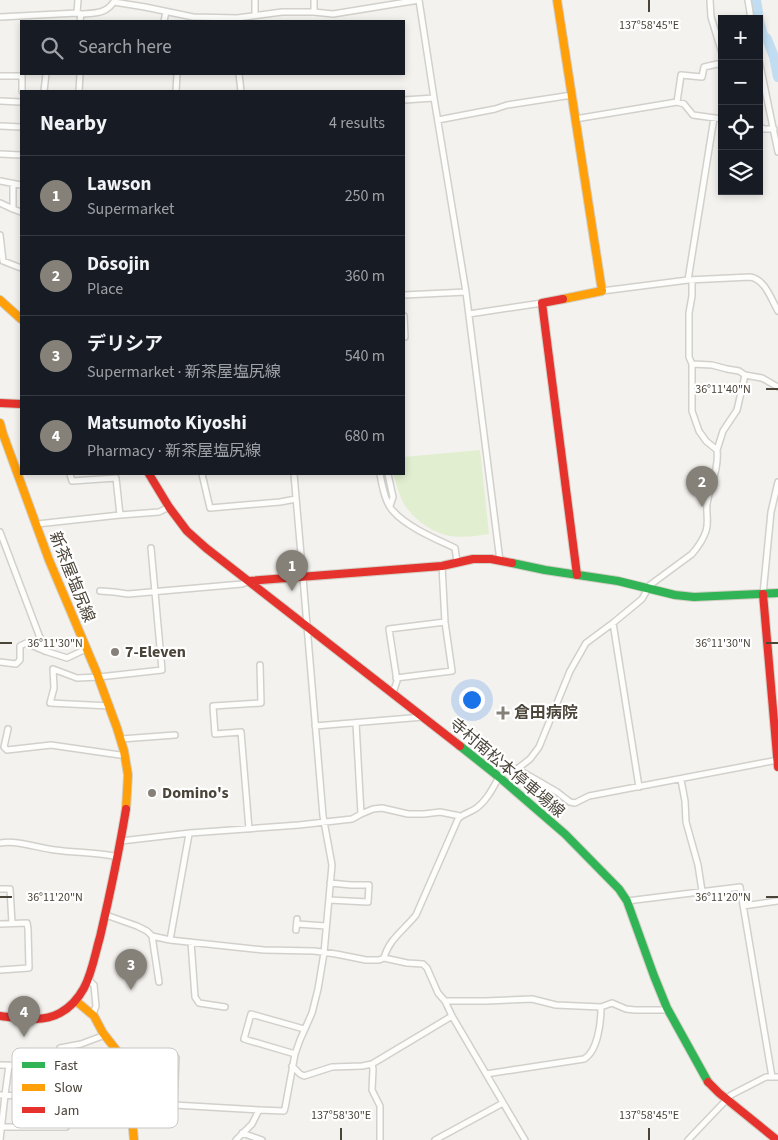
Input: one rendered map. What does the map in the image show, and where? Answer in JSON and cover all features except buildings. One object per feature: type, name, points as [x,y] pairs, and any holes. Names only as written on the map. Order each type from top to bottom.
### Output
[{"type":"main road","points":[[557,0],[602,291],[542,303],[577,575]]},
{"type":"main road","points":[[0,300],[20,318]]},
{"type":"main road","points":[[0,403],[20,404]]},
{"type":"main road","name":"新茶屋塩尻線","points":[[0,423],[1,435],[62,591],[110,706],[125,754],[128,776],[128,792],[114,883],[88,979],[82,993],[76,1001],[61,1012],[47,1018],[0,1016]]},
{"type":"main road","name":"寺村南松本停車場線","points":[[150,475],[169,507],[187,530],[206,548],[500,777],[565,834],[619,889],[627,901],[654,976],[669,1010],[709,1083],[719,1094],[777,1140]]},
{"type":"main road","points":[[249,581],[442,566],[473,559],[490,559],[618,581],[675,595],[694,597],[778,593]]},
{"type":"main road","points":[[763,594],[778,763]]},
{"type":"main road","points":[[76,1001],[93,1014],[115,1048]]},
{"type":"street","points":[[78,0],[80,20]]},
{"type":"street","points":[[255,0],[255,15]]},
{"type":"street","points":[[314,0],[314,12]]},
{"type":"street","points":[[0,17],[34,18],[99,12],[108,9],[115,1],[193,17],[237,20],[255,15],[282,12],[333,14],[419,0],[466,292],[500,560]]},
{"type":"street","points":[[710,0],[718,39]]},
{"type":"street","points":[[748,0],[750,15]]},
{"type":"street","points":[[164,20],[166,12]]},
{"type":"street","points":[[678,102],[681,75],[702,77],[704,67],[718,64]]},
{"type":"street","points":[[44,90],[46,75]]},
{"type":"street","points":[[78,90],[80,75]]},
{"type":"street","points":[[176,90],[177,75]]},
{"type":"street","points":[[239,75],[241,90]]},
{"type":"street","points":[[0,76],[22,76],[22,90]]},
{"type":"street","points":[[763,78],[778,152]]},
{"type":"street","points":[[438,120],[507,105],[572,95]]},
{"type":"street","points":[[405,100],[434,98]]},
{"type":"street","points":[[0,101],[20,102]]},
{"type":"street","points":[[575,119],[678,102],[684,104],[693,114],[718,118]]},
{"type":"street","points":[[714,118],[690,280],[692,296],[689,313],[689,357],[692,364],[692,411],[699,431],[706,441],[717,450]]},
{"type":"street","points":[[0,126],[20,127]]},
{"type":"street","points":[[763,128],[774,129]]},
{"type":"street","points":[[0,154],[20,155]]},
{"type":"street","points":[[0,181],[20,185]]},
{"type":"street","points":[[13,184],[13,209]]},
{"type":"street","points":[[0,204],[20,212]]},
{"type":"street","points":[[0,235],[3,261],[20,268]]},
{"type":"street","points":[[602,291],[690,280],[750,277],[756,278],[761,282],[778,311]]},
{"type":"street","points":[[405,295],[466,292]]},
{"type":"street","points":[[469,314],[542,303]]},
{"type":"street","points":[[692,364],[712,365],[739,371],[746,375],[762,378],[778,386]]},
{"type":"street","points":[[746,375],[737,410],[723,431],[717,450],[717,465],[707,506],[707,524],[703,540],[692,554],[650,585],[642,598],[586,643],[570,672],[538,747],[530,759],[516,769],[541,782],[570,802],[575,803],[589,796],[778,763]]},
{"type":"street","points":[[70,475],[72,481],[116,476],[120,515]]},
{"type":"street","points":[[202,475],[210,508],[280,502],[296,498]]},
{"type":"street","points":[[178,1105],[284,1111],[295,1054],[312,1013],[316,998],[324,952],[332,865],[324,822],[294,475]]},
{"type":"street","points":[[380,475],[383,490],[392,510],[406,522],[455,548],[457,562]]},
{"type":"street","points":[[388,475],[393,497],[390,506]]},
{"type":"street","points":[[763,594],[771,512],[778,482]]},
{"type":"street","points":[[37,524],[159,512],[169,507]]},
{"type":"street","points":[[0,532],[45,651]]},
{"type":"street","points":[[110,706],[50,703],[54,688],[53,669],[77,678],[162,670],[151,548]]},
{"type":"street","points":[[396,678],[452,671],[445,622],[442,566]]},
{"type":"street","points":[[100,591],[128,594],[242,584],[249,581]]},
{"type":"street","points":[[393,693],[397,682],[390,629],[445,622]]},
{"type":"street","points":[[613,623],[639,787]]},
{"type":"street","points":[[0,662],[16,664],[20,660],[20,646],[26,644],[67,658],[86,649]]},
{"type":"street","points":[[249,829],[241,732],[215,734],[213,706],[261,703],[260,665]]},
{"type":"street","points":[[315,726],[423,717]]},
{"type":"street","points":[[356,723],[361,814]]},
{"type":"street","points":[[8,729],[4,747],[8,750],[50,745],[120,755],[125,754]]},
{"type":"street","points":[[121,739],[175,735]]},
{"type":"street","points":[[121,841],[352,819],[373,809],[382,808],[408,814],[440,812],[460,816],[476,809],[484,801],[500,777]]},
{"type":"street","points":[[681,780],[686,822],[698,865],[702,892]]},
{"type":"street","points":[[384,958],[393,939],[416,915],[460,816]]},
{"type":"street","points":[[170,940],[188,834]]},
{"type":"street","points":[[0,843],[8,842],[52,850],[118,857]]},
{"type":"street","points":[[329,900],[368,902],[369,885],[330,883]]},
{"type":"street","points":[[627,901],[740,886],[775,1077],[766,1077],[731,1095],[688,1140]]},
{"type":"street","points":[[0,889],[10,888],[12,923]]},
{"type":"street","points":[[743,906],[778,901]]},
{"type":"street","points":[[106,914],[137,926],[152,936],[170,940],[264,950],[324,952],[366,960],[384,958],[423,964],[427,968],[438,993],[445,1001],[525,1140]]},
{"type":"street","points":[[0,924],[27,923],[29,968],[0,970]]},
{"type":"street","points":[[297,924],[326,926]]},
{"type":"street","points":[[152,936],[159,982]]},
{"type":"street","points":[[191,942],[195,998],[199,1003],[225,1007]]},
{"type":"street","points":[[88,979],[94,985],[96,1006],[93,1014]]},
{"type":"street","points":[[445,1001],[532,999],[556,1005],[601,1007],[612,1003],[635,1010],[669,1010]]},
{"type":"street","points":[[486,1074],[584,1060],[590,1056],[596,1042],[601,1007]]},
{"type":"street","points":[[295,1054],[244,1039],[251,1014],[304,1029]]},
{"type":"street","points":[[292,1066],[304,1076],[332,1067],[372,1064],[452,1016]]},
{"type":"street","points":[[60,1048],[81,1044],[105,1035]]},
{"type":"street","points":[[372,1064],[372,1090],[380,1106],[380,1140]]},
{"type":"street","points":[[0,1065],[10,1065],[2,1095],[0,1140]]},
{"type":"street","points":[[435,1140],[503,1103]]},
{"type":"street","points":[[236,1140],[252,1124],[259,1110]]},
{"type":"street","points":[[2,1127],[12,1127]]},
{"type":"street","points":[[242,1133],[262,1140]]},
{"type":"green space","points":[[480,450],[489,534],[465,537],[450,536],[434,531],[413,516],[403,502],[394,476],[405,475],[405,457]]},
{"type":"waterway","points":[[756,0],[758,15]]},
{"type":"waterway","points":[[763,35],[767,39],[774,57],[778,77]]},
{"type":"traffic: fast","points":[[512,563],[618,581],[675,595],[694,597],[778,593]]},
{"type":"traffic: fast","points":[[460,746],[565,834],[619,889],[627,901],[667,1008],[708,1082]]},
{"type":"traffic: slow","points":[[557,0],[602,291],[563,299]]},
{"type":"traffic: slow","points":[[0,300],[20,318]]},
{"type":"traffic: slow","points":[[0,423],[49,560],[96,671],[117,728],[124,751],[128,775],[126,809]]},
{"type":"traffic: slow","points":[[76,1001],[94,1016],[103,1033],[115,1048]]},
{"type":"traffic: slow","points":[[133,1128],[134,1140]]},
{"type":"traffic: jam","points":[[563,299],[542,303],[577,575]]},
{"type":"traffic: jam","points":[[0,403],[20,404]]},
{"type":"traffic: jam","points":[[150,475],[169,507],[187,531],[206,548],[460,746]]},
{"type":"traffic: jam","points":[[249,581],[442,566],[473,559],[491,559],[512,563]]},
{"type":"traffic: jam","points":[[763,594],[778,767]]},
{"type":"traffic: jam","points":[[0,1016],[30,1019],[53,1016],[64,1011],[82,992],[89,976],[100,937],[126,809]]},
{"type":"traffic: jam","points":[[708,1082],[777,1140]]},
{"type":"place","name":"Dōsojin","points":[[702,507]]},
{"type":"place","name":"Lawson","points":[[292,591]]},
{"type":"place","name":"7-Eleven","points":[[115,652]]},
{"type":"place","name":"倉田病院","points":[[503,713]]},
{"type":"place","name":"Domino's","points":[[152,793]]},
{"type":"place","name":"デリシア","points":[[131,990]]},
{"type":"place","name":"Matsumoto Kiyoshi","points":[[24,1037]]}]
